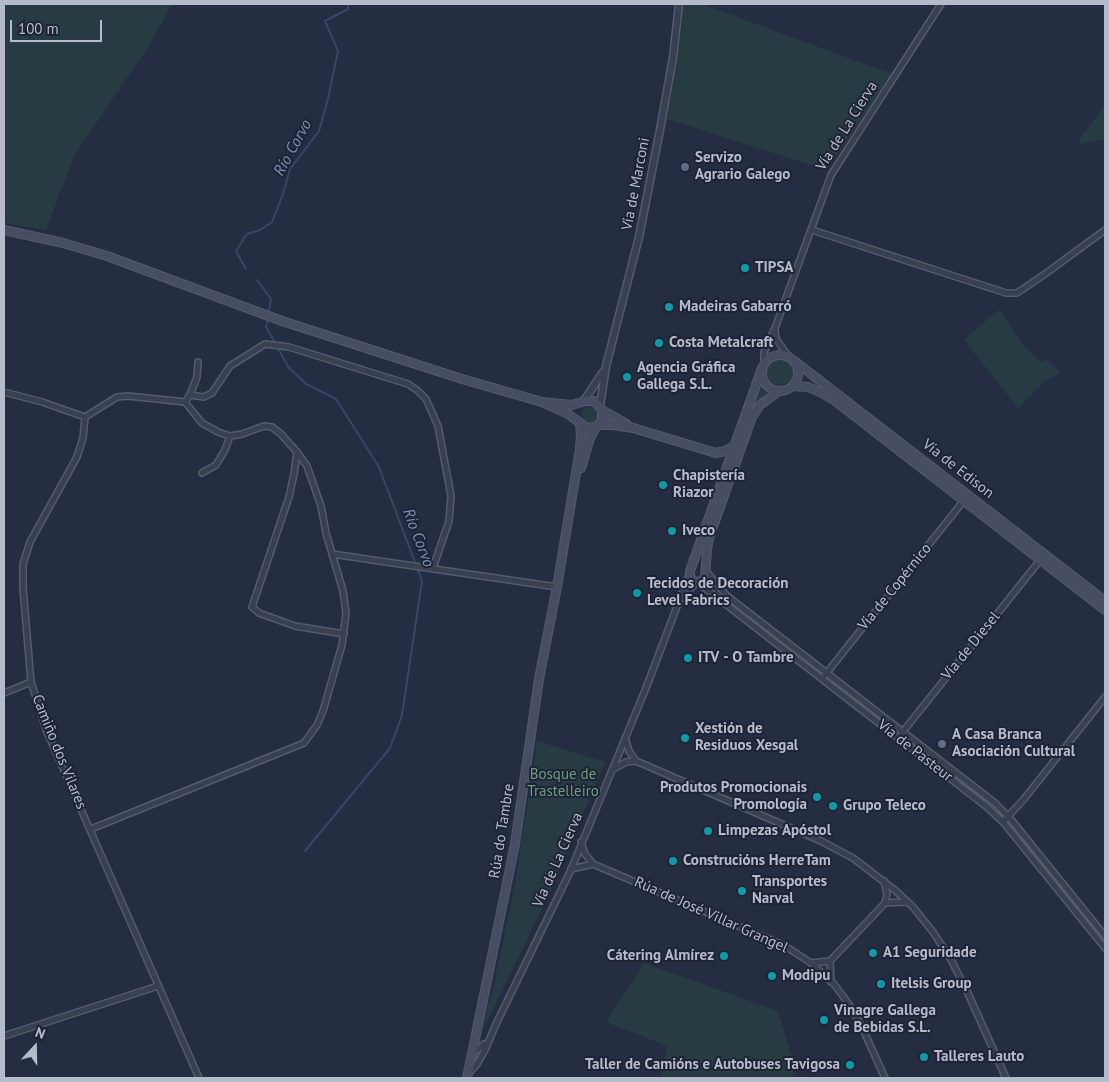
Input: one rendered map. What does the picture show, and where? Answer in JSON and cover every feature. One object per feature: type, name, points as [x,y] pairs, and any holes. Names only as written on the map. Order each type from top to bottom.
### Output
[{"type":"main road","points":[[4,230],[63,243],[107,256],[282,321],[420,366],[542,402],[571,405],[594,401],[601,408],[633,428]]},
{"type":"main road","points":[[705,570],[698,566],[690,572],[691,579],[697,582],[702,581],[706,577],[705,570],[709,538],[752,418],[760,405],[779,391],[788,389],[796,382],[798,370],[791,358],[784,355],[775,355],[763,366],[763,379],[765,383],[774,390],[779,391]]},
{"type":"main road","name":"Vía de Edison","points":[[791,358],[1105,610]]},
{"type":"main road","name":"Vía de La Cierva","points":[[690,572],[763,366]]},
{"type":"main road","name":"Vía de Edison","points":[[792,386],[808,387],[822,392],[966,498]]},
{"type":"main road","points":[[542,402],[588,428],[612,425],[633,428],[716,453],[724,452],[734,446]]},
{"type":"main road","points":[[557,587],[581,442],[576,413],[582,403]]},
{"type":"main road","points":[[574,486],[590,438],[602,420],[601,408]]},
{"type":"main road","points":[[716,453],[724,464],[725,471]]},
{"type":"main road","name":"Vía de Edison","points":[[1042,558],[1105,601]]},
{"type":"main road","name":"Rúa do Tambre","points":[[468,1076],[515,844],[539,679],[557,587]]},
{"type":"street","name":"Vía de Marconi","points":[[601,408],[606,366],[639,237],[672,67],[679,4]]},
{"type":"street","name":"Vía de La Cierva","points":[[763,366],[764,352],[775,328],[831,175],[941,4]]},
{"type":"street","points":[[812,230],[1006,293],[1017,293],[1105,230]]},
{"type":"street","points":[[775,328],[776,340],[791,358]]},
{"type":"street","points":[[190,395],[204,397],[212,393],[230,366],[265,344],[289,347],[408,384],[426,399],[438,426],[451,496],[449,521],[433,568]]},
{"type":"street","points":[[185,402],[197,377],[198,362]]},
{"type":"street","name":"Vía de Marconi","points":[[582,403],[596,386],[606,366]]},
{"type":"street","points":[[4,392],[42,402],[85,417],[117,397],[128,396],[185,402],[202,423],[230,436],[268,426],[276,430],[297,452],[307,466],[321,506],[343,591],[346,613],[344,634],[323,711],[317,725],[304,743],[91,829]]},
{"type":"street","name":"Camiño dos Vilares","points":[[85,417],[83,438],[76,457],[30,542],[23,564],[23,588],[31,682],[48,732],[199,1078]]},
{"type":"street","points":[[202,473],[216,465],[225,450],[230,436]]},
{"type":"street","points":[[297,452],[289,497],[252,607],[259,613],[295,626],[344,634]]},
{"type":"street","name":"Vía de Copérnico","points":[[822,679],[966,498]]},
{"type":"street","points":[[332,554],[557,587]]},
{"type":"street","name":"Vía de Diesel","points":[[898,738],[1042,558]]},
{"type":"street","name":"Vía de Pasteur","points":[[705,570],[727,596],[995,803],[1009,817],[1105,936]]},
{"type":"street","name":"Vía de La Cierva","points":[[468,1076],[483,1054],[486,1043],[571,869],[646,688],[690,572]]},
{"type":"street","name":"Vía de La Cierva","points":[[678,602],[697,582]]},
{"type":"street","name":"Vía de Pasteur","points":[[697,582],[987,807],[1003,822],[1105,948]]},
{"type":"street","points":[[4,693],[31,682]]},
{"type":"street","points":[[1003,822],[1105,697]]},
{"type":"street","points":[[625,738],[633,760]]},
{"type":"street","points":[[618,754],[821,841],[853,858],[896,891],[933,932],[950,958],[1006,1078]]},
{"type":"street","points":[[612,770],[633,760]]},
{"type":"street","points":[[571,869],[590,863],[581,842]]},
{"type":"street","name":"Rúa de José Villar Grangel","points":[[576,857],[785,946],[811,963],[831,982],[855,1014],[885,1078]]},
{"type":"street","points":[[884,881],[887,901]]},
{"type":"street","points":[[820,971],[887,901],[894,898],[896,891]]},
{"type":"street","points":[[887,901],[907,902]]},
{"type":"street","points":[[811,963],[829,962]]},
{"type":"street","points":[[829,962],[831,982]]},
{"type":"street","points":[[4,1036],[158,986]]},
{"type":"street","points":[[473,1051],[486,1043]]},
{"type":"street","points":[[473,1051],[483,1054]]},
{"type":"green space","points":[[4,4],[172,4],[150,44],[74,156],[46,230],[4,223]]},
{"type":"green space","points":[[684,4],[702,4],[892,74],[827,170],[667,119],[677,64]]},
{"type":"green space","points":[[1105,105],[1105,139],[1082,144],[1078,141]]},
{"type":"green space","points":[[998,310],[1002,312],[1021,342],[1040,362],[1047,360],[1060,373],[1046,380],[1018,408],[964,340]]},
{"type":"green space","points":[[780,359],[789,363],[793,372],[789,381],[780,385],[771,381],[767,372],[771,363]]},
{"type":"green space","points":[[759,385],[767,392],[752,409],[751,408]]},
{"type":"green space","points":[[589,407],[595,409],[597,415],[595,421],[589,423],[583,421],[581,415],[583,409]]},
{"type":"green space","name":"Bosque de Trastelleiro","points":[[537,741],[605,762],[548,897],[482,1032],[492,995],[514,889]]},
{"type":"green space","points":[[644,963],[778,1011],[795,1067],[792,1078],[661,1078],[667,1046],[606,1022]]},
{"type":"waterway","name":"Río Corvo","points":[[246,269],[236,251],[247,234],[260,230],[272,222],[290,169],[319,131],[338,51],[325,21],[348,9],[348,4]]},
{"type":"waterway","name":"Río Corvo","points":[[257,280],[271,299],[268,314]]},
{"type":"waterway","name":"Río Corvo","points":[[268,319],[266,327],[289,368],[306,384],[336,399],[379,467],[422,581],[402,715],[390,748],[305,851]]},
{"type":"place","name":"Servizo Agrario Galego","points":[[685,167]]},
{"type":"place","name":"TIPSA","points":[[745,268]]},
{"type":"place","name":"Madeiras Gabarró","points":[[669,307]]},
{"type":"place","name":"Costa Metalcraft","points":[[659,343]]},
{"type":"place","name":"Agencia Gráfica Gallega S.L.","points":[[627,377]]},
{"type":"place","name":"Chapistería Riazor","points":[[663,485]]},
{"type":"place","name":"Iveco","points":[[672,531]]},
{"type":"place","name":"Tecidos de Decoración Level Fabrics","points":[[637,593]]},
{"type":"place","name":"ITV - O Tambre","points":[[688,658]]},
{"type":"place","name":"Xestión de Residuos Xesgal","points":[[685,738]]},
{"type":"place","name":"A Casa Branca Asociación Cultural","points":[[942,744]]},
{"type":"place","name":"Produtos Promocionais Promología","points":[[817,797]]},
{"type":"place","name":"Grupo Teleco","points":[[833,806]]},
{"type":"place","name":"Limpezas Apóstol","points":[[708,831]]},
{"type":"place","name":"Construcións HerreTam","points":[[673,861]]},
{"type":"place","name":"Transportes Narval","points":[[742,891]]},
{"type":"place","name":"A1 Seguridade","points":[[873,953]]},
{"type":"place","name":"Cátering Almírez","points":[[724,956]]},
{"type":"place","name":"Modipu","points":[[772,976]]},
{"type":"place","name":"Itelsis Group","points":[[881,984]]},
{"type":"place","name":"Vinagre Gallega de Bebidas S.L.","points":[[824,1020]]},
{"type":"place","name":"Talleres Lauto","points":[[924,1057]]},
{"type":"place","name":"Taller de Camións e Autobuses Tavigosa","points":[[850,1065]]}]
